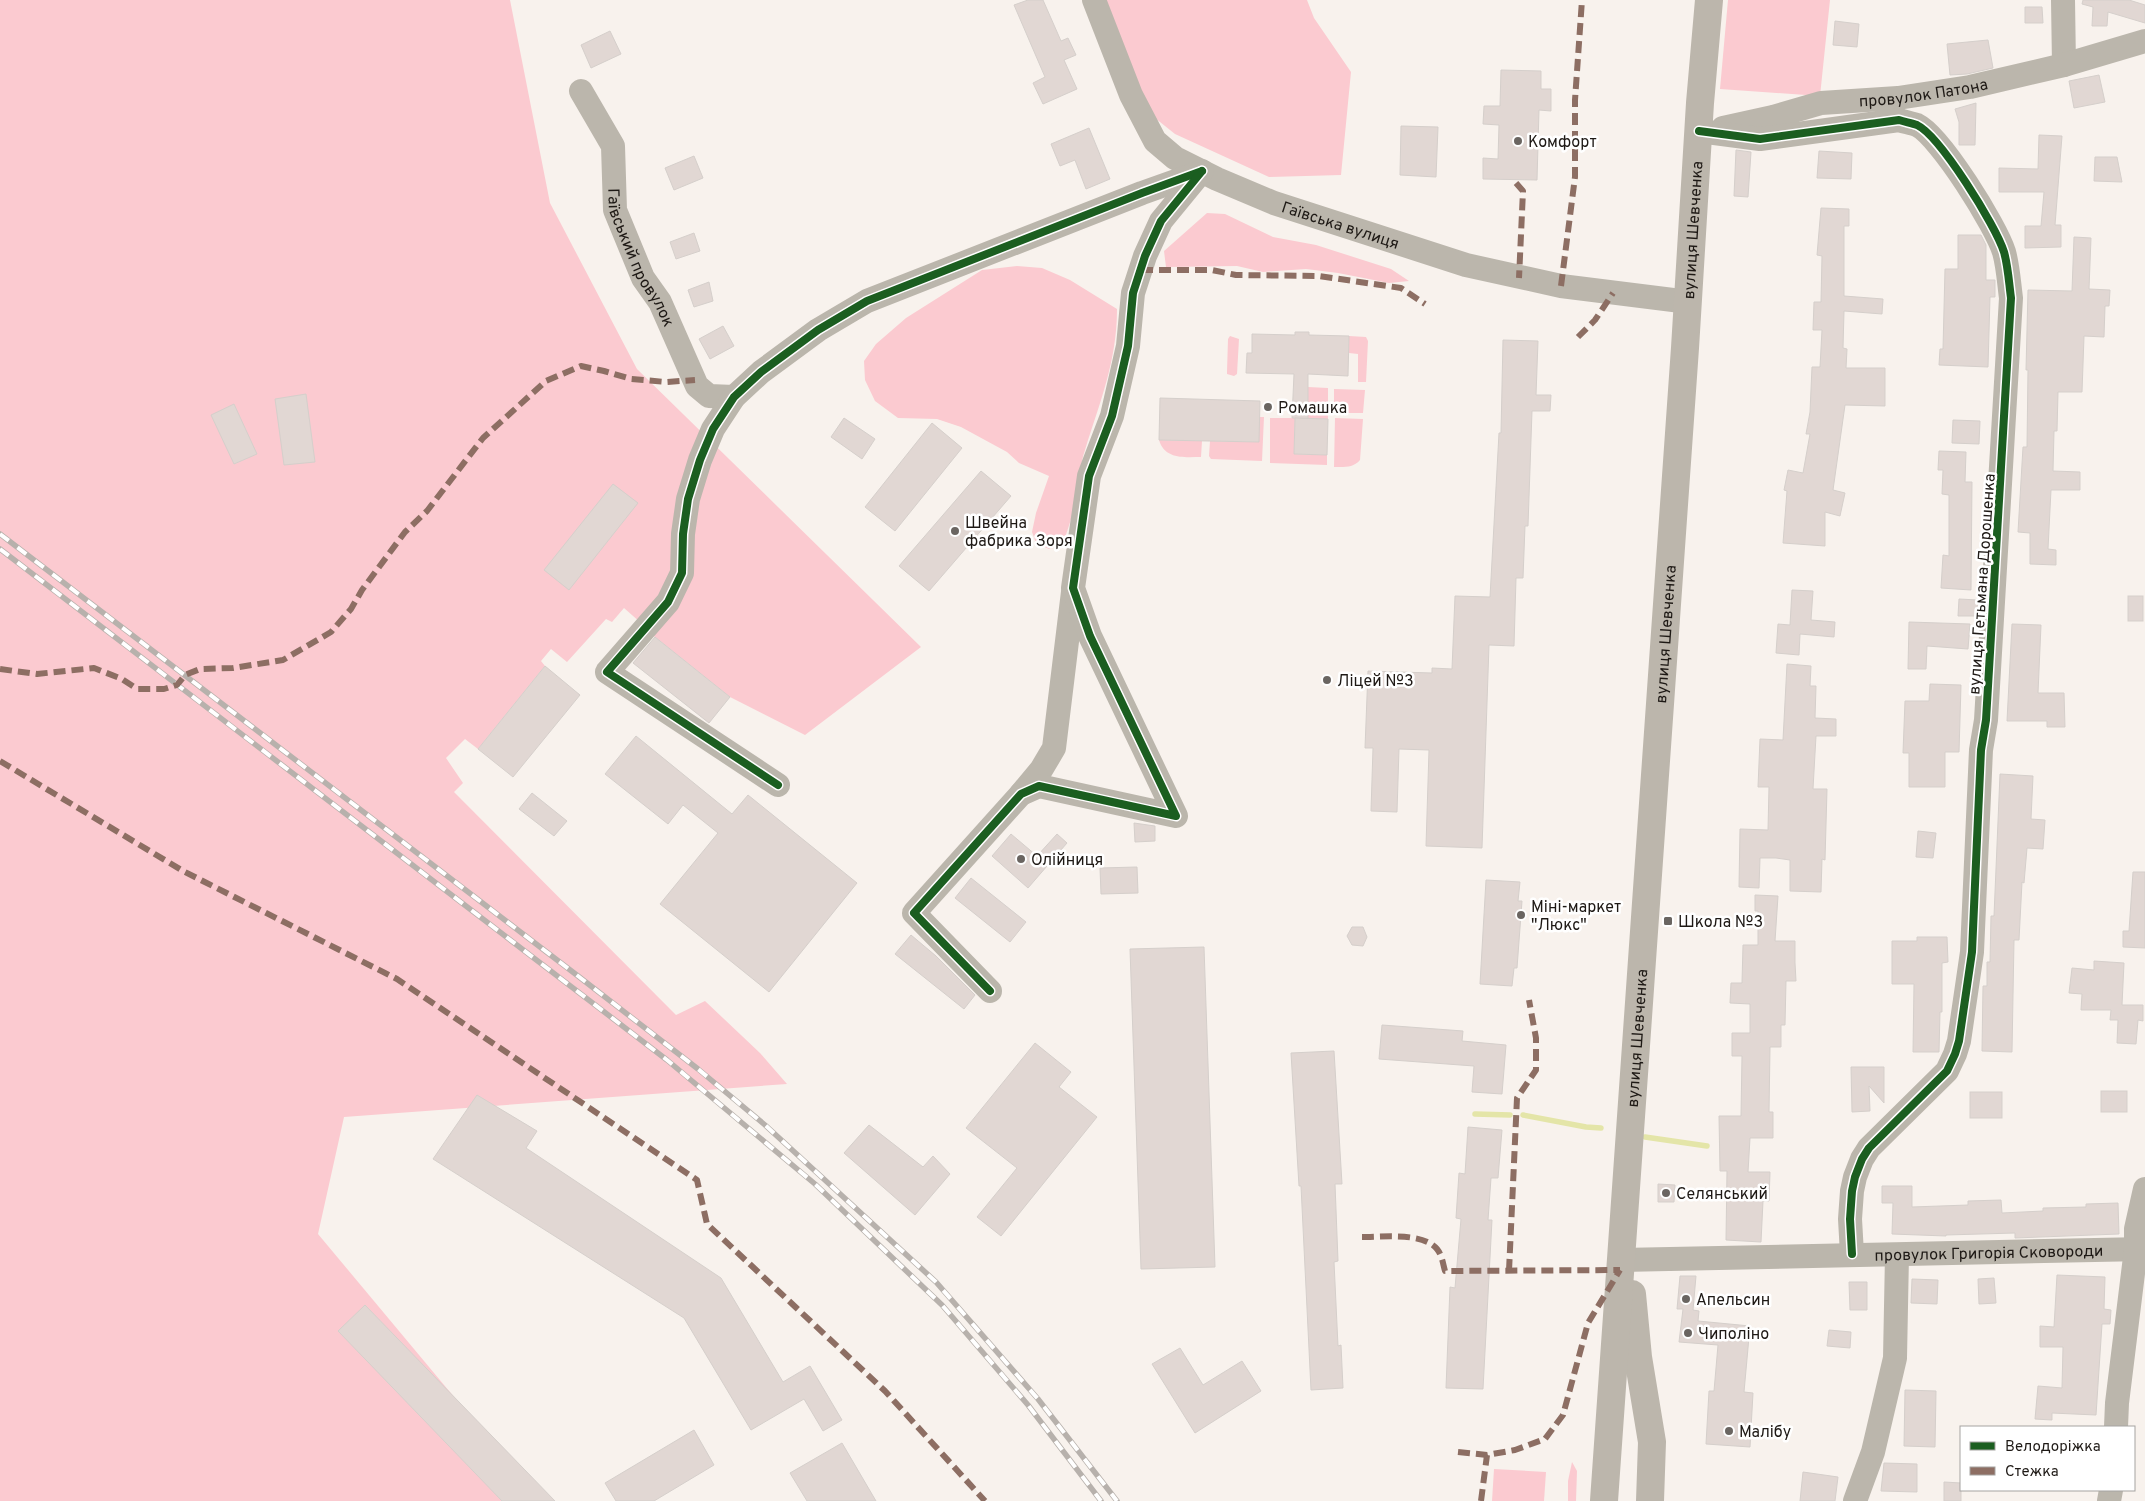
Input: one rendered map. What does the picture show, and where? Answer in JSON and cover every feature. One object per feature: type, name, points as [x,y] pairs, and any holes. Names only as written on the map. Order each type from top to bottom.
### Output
[{"type":"main road","name":"вулиця Шевченка","points":[[1604,1501],[1701,92],[1709,0]]},
{"type":"main road","points":[[1621,1265],[1632,1294],[1638,1357],[1652,1442],[1650,1501]]},
{"type":"street","name":"Гаївська вулиця","points":[[1094,0],[1132,95],[1155,141],[1175,158],[1274,202],[1436,257],[1492,272],[1560,286],[1688,302]]},
{"type":"street","points":[[2063,0],[2064,64]]},
{"type":"street","name":"провулок Патона","points":[[1699,131],[1773,118],[1821,103],[1898,98],[1970,87],[2064,64],[2145,41]]},
{"type":"street","name":"Гаївський провулок","points":[[581,91],[613,146],[615,210],[643,278],[660,302],[697,386],[709,396],[734,397]]},
{"type":"street","name":"вулиця Гетьмана Дорошенка","points":[[1699,131],[1760,139],[1899,120],[1918,125],[1934,138],[1949,158],[1997,235],[2004,253],[2011,298],[1986,720],[1980,750],[1972,952],[1962,1026],[1955,1054],[1946,1071],[1869,1148],[1862,1160],[1852,1191],[1850,1218],[1852,1254]]},
{"type":"street","points":[[778,784],[607,672],[668,602],[682,573],[683,534],[688,498],[700,460],[713,429],[734,397],[761,372],[793,348],[867,301],[1202,171]]},
{"type":"street","points":[[990,991],[914,913],[1021,794],[1054,748],[1073,588],[1089,476],[1112,416],[1128,346],[1133,293],[1145,256],[1161,221],[1202,171]]},
{"type":"street","points":[[1021,794],[1039,786],[1176,816],[1090,636],[1073,588]]},
{"type":"street","points":[[2116,1426],[2117,1403],[2141,1249],[2136,1229],[2145,1189]]},
{"type":"street","name":"провулок Григорія Сковороди","points":[[1621,1265],[1852,1254],[1897,1255],[2141,1249]]},
{"type":"street","points":[[1856,1501],[1873,1452],[1895,1358],[1897,1255]]},
{"type":"shaded area","points":[[0,0],[510,0],[550,203],[637,369],[921,647],[805,735],[730,697],[640,625],[641,623],[624,608],[612,622],[606,619],[567,662],[551,649],[541,661],[545,666],[478,749],[465,739],[446,758],[463,783],[454,792],[676,1015],[705,1001],[760,1053],[787,1084],[344,1117],[318,1234],[541,1501],[0,1501]]},
{"type":"shaded area","points":[[1104,0],[1307,0],[1314,18],[1351,72],[1341,175],[1269,177],[1175,134],[1150,114]]},
{"type":"shaded area","points":[[1728,0],[1830,0],[1820,96],[1720,89]]},
{"type":"shaded area","points":[[1207,213],[1225,214],[1273,237],[1316,245],[1391,269],[1409,281],[1389,283],[1306,269],[1263,272],[1237,266],[1166,267],[1164,251]]},
{"type":"shaded area","points":[[1017,266],[1042,268],[1070,280],[1117,309],[1111,364],[1083,455],[1073,514],[1062,546],[1049,549],[1036,543],[1032,532],[1036,513],[1049,476],[1019,463],[1007,452],[961,427],[937,419],[898,418],[875,401],[865,380],[864,361],[876,344],[906,318],[982,270]]},
{"type":"shaded area","points":[[1230,336],[1239,339],[1237,374],[1234,376],[1227,374],[1228,339]]},
{"type":"shaded area","points":[[1349,336],[1366,337],[1368,341],[1366,382],[1358,382],[1358,354],[1349,353]]},
{"type":"shaded area","points":[[1308,387],[1328,388],[1328,419],[1308,419]]},
{"type":"shaded area","points":[[1334,389],[1365,390],[1363,413],[1334,413]]},
{"type":"shaded area","points":[[1259,417],[1264,417],[1262,461],[1211,459],[1209,456],[1210,441],[1258,442]]},
{"type":"shaded area","points":[[1270,418],[1295,418],[1294,454],[1327,455],[1327,465],[1270,463]]},
{"type":"shaded area","points":[[1335,418],[1363,419],[1360,460],[1352,466],[1334,467]]},
{"type":"shaded area","points":[[1159,440],[1202,441],[1201,457],[1182,457],[1171,454],[1166,451]]},
{"type":"shaded area","points":[[1572,1462],[1577,1471],[1576,1501],[1568,1501],[1568,1481]]},
{"type":"shaded area","points":[[1494,1469],[1546,1472],[1544,1501],[1492,1501]]},
{"type":"building","points":[[1028,0],[1043,0],[1061,41],[1068,38],[1076,55],[1064,60],[1077,89],[1043,104],[1033,83],[1045,77],[1014,5]]},
{"type":"building","points":[[2083,0],[2129,0],[2145,5],[2145,23],[2108,12],[2107,26],[2092,26],[2093,7],[2082,4]]},
{"type":"building","points":[[2025,7],[2042,7],[2043,23],[2025,23]]},
{"type":"building","points":[[1835,21],[1859,24],[1857,47],[1833,45]]},
{"type":"building","points":[[610,31],[621,54],[591,68],[581,45]]},
{"type":"building","points":[[1988,40],[1993,68],[1967,74],[1950,75],[1947,44]]},
{"type":"building","name":"Комфорт","points":[[1501,70],[1541,71],[1541,89],[1551,89],[1551,111],[1539,110],[1537,180],[1483,179],[1483,158],[1498,159],[1499,125],[1483,124],[1484,106],[1500,106]]},
{"type":"building","points":[[2099,75],[2105,102],[2074,108],[2069,81]]},
{"type":"building","points":[[1976,103],[1975,145],[1959,145],[1959,122],[1955,109]]},
{"type":"building","points":[[1401,126],[1438,127],[1436,177],[1400,175]]},
{"type":"building","points":[[1089,128],[1110,179],[1086,189],[1075,160],[1060,166],[1051,144]]},
{"type":"building","points":[[2039,135],[2062,136],[2055,225],[2061,225],[2061,247],[2025,248],[2025,226],[2041,226],[2044,192],[1999,192],[1999,168],[2038,169]]},
{"type":"building","points":[[1736,150],[1751,152],[1748,197],[1734,196]]},
{"type":"building","points":[[1819,151],[1852,153],[1851,179],[1817,178]]},
{"type":"building","points":[[694,156],[703,178],[674,190],[665,168]]},
{"type":"building","points":[[2095,157],[2117,157],[2122,182],[2094,181]]},
{"type":"building","points":[[1821,208],[1849,209],[1849,226],[1844,226],[1844,296],[1883,299],[1882,314],[1844,311],[1843,348],[1847,349],[1846,368],[1885,368],[1885,406],[1845,405],[1833,490],[1845,493],[1840,516],[1825,512],[1825,546],[1783,543],[1787,491],[1784,490],[1788,470],[1803,473],[1810,434],[1806,434],[1810,412],[1812,367],[1820,367],[1822,330],[1813,330],[1814,302],[1821,302],[1822,256],[1817,255]]},
{"type":"building","points":[[694,233],[700,251],[676,259],[670,242]]},
{"type":"building","points":[[1958,235],[1981,235],[1986,245],[1986,280],[1995,280],[1995,297],[1990,297],[1988,367],[1939,365],[1940,349],[1943,349],[1945,269],[1958,269]]},
{"type":"building","points":[[2074,237],[2091,238],[2089,289],[2110,290],[2109,306],[2105,306],[2104,337],[2084,336],[2082,392],[2058,392],[2057,431],[2054,431],[2053,471],[2080,472],[2080,490],[2051,490],[2048,549],[2056,550],[2056,565],[2030,564],[2030,533],[2018,532],[2023,447],[2027,447],[2028,290],[2072,291]]},
{"type":"building","points":[[709,282],[713,301],[694,307],[688,290]]},
{"type":"building","points":[[723,326],[734,346],[710,359],[699,339]]},
{"type":"building","points":[[1295,332],[1309,332],[1309,335],[1349,336],[1348,376],[1308,374],[1308,419],[1292,418],[1294,374],[1246,373],[1247,353],[1252,353],[1252,334],[1295,335]]},
{"type":"building","points":[[1503,340],[1538,341],[1536,395],[1551,395],[1550,411],[1532,411],[1528,526],[1525,526],[1523,578],[1516,578],[1514,646],[1489,645],[1482,848],[1426,846],[1429,750],[1399,749],[1397,812],[1371,811],[1373,748],[1365,748],[1368,671],[1432,673],[1432,668],[1452,669],[1455,596],[1490,597],[1499,433],[1501,433]]},
{"type":"building","points":[[306,394],[315,462],[284,465],[275,399]]},
{"type":"building","points":[[1160,398],[1260,401],[1259,442],[1159,440]]},
{"type":"building","points":[[234,404],[257,454],[234,464],[211,415]]},
{"type":"building","points":[[844,418],[875,439],[862,459],[831,437]]},
{"type":"building","points":[[1295,418],[1328,419],[1327,455],[1294,454]]},
{"type":"building","points":[[1953,420],[1980,421],[1979,444],[1952,443]]},
{"type":"building","points":[[932,423],[962,448],[895,531],[865,507]]},
{"type":"building","points":[[1939,451],[1966,452],[1965,482],[1972,482],[1971,590],[1941,588],[1943,555],[1949,556],[1949,495],[1942,494],[1943,470],[1938,470]]},
{"type":"building","name":"Швейна фабрика Зоря","points":[[981,471],[1011,496],[929,591],[899,566]]},
{"type":"building","points":[[613,484],[638,503],[569,590],[544,570]]},
{"type":"building","points":[[1792,590],[1813,591],[1811,620],[1835,622],[1834,637],[1800,634],[1799,655],[1776,653],[1778,624],[1790,625]]},
{"type":"building","points":[[2128,596],[2143,596],[2143,621],[2128,621]]},
{"type":"building","points":[[1959,599],[1978,600],[1978,616],[1958,616]]},
{"type":"building","points":[[1909,622],[1970,624],[1968,649],[1927,646],[1926,669],[1908,669]]},
{"type":"building","points":[[2012,624],[2041,625],[2038,693],[2064,693],[2065,727],[2047,727],[2047,721],[2007,721]]},
{"type":"building","points":[[655,637],[730,697],[709,723],[633,663]]},
{"type":"building","points":[[1787,664],[1811,666],[1810,686],[1816,686],[1815,718],[1836,719],[1836,736],[1816,736],[1813,789],[1827,789],[1825,860],[1822,859],[1821,892],[1790,891],[1790,860],[1776,858],[1760,858],[1759,888],[1739,887],[1740,829],[1768,830],[1769,787],[1758,787],[1760,739],[1783,740]]},
{"type":"building","points":[[545,666],[580,695],[513,777],[478,749]]},
{"type":"building","points":[[1930,684],[1961,685],[1959,752],[1945,752],[1945,787],[1909,787],[1909,753],[1903,753],[1905,701],[1929,701]]},
{"type":"building","points":[[636,736],[732,814],[748,795],[857,883],[769,992],[660,904],[718,833],[683,805],[668,824],[605,774]]},
{"type":"building","points":[[2000,774],[2033,776],[2031,819],[2045,820],[2043,849],[2027,848],[2024,883],[2022,882],[2019,940],[2014,940],[2012,1052],[1982,1051],[1983,986],[1987,986],[1987,962],[1990,962],[1991,916],[1994,916]]},
{"type":"building","points":[[532,793],[567,821],[554,836],[519,809]]},
{"type":"building","points":[[1134,823],[1155,826],[1155,841],[1135,842]]},
{"type":"building","points":[[1918,831],[1936,833],[1933,858],[1916,857]]},
{"type":"building","name":"Олійниця","points":[[1011,834],[1037,856],[1057,834],[1067,843],[1028,888],[992,856]]},
{"type":"building","points":[[1137,867],[1138,893],[1101,894],[1100,868]]},
{"type":"building","points":[[2133,872],[2145,872],[2145,948],[2123,947],[2123,931],[2129,931]]},
{"type":"building","points":[[971,878],[1026,922],[1010,942],[955,898]]},
{"type":"building","points":[[1486,880],[1520,882],[1518,901],[1522,901],[1517,968],[1514,968],[1512,986],[1480,984]]},
{"type":"building","points":[[1755,895],[1778,896],[1775,941],[1795,941],[1796,981],[1786,981],[1785,1025],[1781,1025],[1781,1047],[1770,1047],[1769,1112],[1773,1112],[1773,1138],[1750,1138],[1748,1172],[1770,1172],[1769,1201],[1763,1201],[1761,1242],[1726,1240],[1727,1171],[1720,1171],[1719,1116],[1741,1116],[1742,1056],[1732,1056],[1732,1033],[1750,1033],[1750,1004],[1730,1003],[1731,983],[1742,983],[1743,945],[1758,945],[1758,911],[1755,911]]},
{"type":"building","points":[[1352,927],[1363,927],[1367,937],[1363,946],[1352,945],[1347,936]]},
{"type":"building","points":[[911,935],[936,956],[975,995],[964,1009],[895,954]]},
{"type":"building","points":[[1917,937],[1947,937],[1948,962],[1942,963],[1942,1012],[1940,1012],[1939,1052],[1913,1052],[1914,984],[1892,984],[1892,941],[1917,941]]},
{"type":"building","points":[[1204,947],[1215,1267],[1141,1269],[1130,949]]},
{"type":"building","points":[[2094,961],[2124,963],[2122,1005],[2143,1005],[2143,1021],[2138,1020],[2136,1044],[2117,1043],[2118,1020],[2110,1020],[2111,1010],[2081,1010],[2082,994],[2069,993],[2072,968],[2094,970]]},
{"type":"building","points":[[1382,1025],[1463,1031],[1462,1041],[1506,1045],[1502,1094],[1472,1092],[1474,1066],[1379,1059]]},
{"type":"building","points":[[1035,1043],[1071,1072],[1059,1087],[1097,1117],[1001,1236],[977,1217],[1017,1168],[966,1128]]},
{"type":"building","points":[[1334,1051],[1342,1184],[1335,1184],[1338,1261],[1334,1262],[1338,1346],[1341,1345],[1343,1388],[1311,1390],[1301,1186],[1299,1186],[1291,1053]]},
{"type":"building","points":[[1851,1067],[1884,1067],[1884,1103],[1869,1086],[1870,1111],[1852,1112]]},
{"type":"building","points":[[2101,1091],[2127,1091],[2127,1112],[2101,1112]]},
{"type":"building","points":[[1970,1092],[2002,1092],[2002,1118],[1970,1118]]},
{"type":"building","points":[[477,1095],[537,1131],[526,1148],[721,1278],[783,1382],[810,1366],[842,1420],[823,1431],[804,1399],[751,1430],[684,1318],[433,1159]]},
{"type":"building","points":[[869,1125],[923,1167],[933,1156],[950,1174],[915,1215],[844,1153]]},
{"type":"building","points":[[1468,1127],[1502,1130],[1498,1178],[1491,1178],[1488,1220],[1492,1220],[1483,1389],[1446,1388],[1450,1287],[1455,1288],[1461,1219],[1456,1218],[1459,1173],[1465,1174]]},
{"type":"building","name":"Селянський","points":[[1658,1184],[1675,1185],[1674,1202],[1658,1202]]},
{"type":"building","points":[[1882,1186],[1912,1186],[1912,1207],[1968,1205],[1968,1201],[2001,1200],[2002,1213],[2043,1211],[2043,1208],[2086,1207],[2086,1204],[2118,1203],[2119,1234],[2015,1238],[2015,1233],[1946,1236],[1892,1234],[1893,1203],[1882,1203]]},
{"type":"building","points":[[2057,1275],[2105,1277],[2104,1309],[2111,1310],[2110,1324],[2102,1324],[2096,1415],[2052,1413],[2052,1420],[2035,1419],[2038,1386],[2062,1388],[2063,1347],[2040,1347],[2040,1326],[2054,1327]]},
{"type":"building","points":[[1680,1276],[1696,1276],[1693,1310],[1699,1311],[1698,1321],[1750,1326],[1744,1392],[1753,1393],[1750,1447],[1706,1444],[1709,1391],[1714,1391],[1718,1345],[1679,1342],[1683,1309],[1677,1309]]},
{"type":"building","points":[[1994,1278],[1996,1303],[1979,1304],[1978,1279]]},
{"type":"building","points":[[1912,1279],[1938,1280],[1937,1304],[1911,1303]]},
{"type":"building","points":[[1849,1282],[1867,1282],[1867,1310],[1850,1310]]},
{"type":"building","points":[[365,1305],[555,1501],[502,1501],[338,1331]]},
{"type":"building","points":[[1829,1330],[1851,1332],[1850,1348],[1827,1346]]},
{"type":"building","points":[[1180,1348],[1203,1385],[1242,1361],[1261,1391],[1195,1433],[1152,1364]]},
{"type":"building","points":[[1905,1390],[1936,1391],[1935,1447],[1904,1446]]},
{"type":"building","points":[[694,1430],[714,1465],[654,1501],[616,1501],[605,1483]]},
{"type":"building","points":[[842,1443],[876,1501],[807,1501],[790,1473]]},
{"type":"building","points":[[1884,1463],[1917,1464],[1917,1492],[1881,1491]]},
{"type":"building","points":[[1803,1472],[1838,1477],[1835,1501],[1800,1501]]},
{"type":"building","points":[[1944,1482],[1960,1483],[1961,1501],[1944,1501]]},
{"type":"waterway","points":[[1475,1114],[1510,1115]]},
{"type":"waterway","points":[[1523,1115],[1601,1128]]},
{"type":"waterway","points":[[1645,1137],[1707,1146]]},
{"type":"railway","points":[[0,534],[578,976],[698,1069],[765,1125],[936,1282],[1038,1399],[1117,1501]]},
{"type":"railway","points":[[0,549],[667,1060],[815,1184],[942,1305],[1028,1405],[1101,1501]]},
{"type":"marked path","points":[[1561,286],[1575,177],[1575,100],[1582,0]]},
{"type":"marked path","points":[[1516,183],[1523,191],[1519,278]]},
{"type":"marked path","points":[[1141,270],[1212,270],[1236,275],[1319,276],[1401,288],[1425,304]]},
{"type":"marked path","points":[[1578,337],[1595,320],[1613,293]]},
{"type":"marked path","points":[[0,669],[37,674],[94,668],[122,679],[137,689],[164,689],[177,685],[185,675],[200,669],[233,668],[283,660],[331,632],[351,609],[362,590],[405,532],[427,511],[483,438],[546,381],[581,366],[631,379],[666,382],[695,380]]},
{"type":"marked path","points":[[0,761],[183,871],[397,979],[697,1180],[707,1224],[885,1391],[985,1501]]},
{"type":"marked path","points":[[1509,1271],[1517,1098],[1536,1070],[1536,1038],[1529,1000]]},
{"type":"marked path","points":[[1362,1237],[1391,1236],[1422,1240],[1437,1249],[1445,1271],[1620,1270]]},
{"type":"marked path","points":[[1458,1452],[1487,1455],[1515,1450],[1545,1439],[1563,1415],[1588,1323],[1620,1270]]},
{"type":"marked path","points":[[1481,1501],[1487,1455]]},
{"type":"cycle path","points":[[1699,131],[1760,139],[1899,120],[1917,125],[1927,133],[1953,163],[1990,223],[1999,240],[2007,263],[2011,298],[1986,720],[1981,750],[1972,952],[1959,1041],[1947,1071],[1869,1148],[1862,1159],[1852,1191],[1850,1219],[1852,1254]]},
{"type":"cycle path","points":[[778,785],[607,672],[668,602],[682,573],[683,534],[688,499],[700,460],[713,429],[734,397],[761,372],[818,330],[867,301],[1202,171]]},
{"type":"cycle path","points":[[990,991],[914,913],[1021,794],[1039,786],[1176,816],[1090,636],[1073,588],[1089,476],[1112,416],[1128,346],[1133,293],[1145,256],[1161,221],[1202,171]]},
{"type":"place","name":"Комфорт","points":[[1518,141]]},
{"type":"place","name":"Ромашка","points":[[1268,407]]},
{"type":"place","name":"Швейна фабрика Зоря","points":[[955,531]]},
{"type":"place","name":"Ліцей №3","points":[[1327,680]]},
{"type":"place","name":"Олійниця","points":[[1021,859]]},
{"type":"place","name":"Міні-маркет \"Люкс\"","points":[[1521,915]]},
{"type":"place","name":"Школа №3","points":[[1668,921]]},
{"type":"place","name":"Селянський","points":[[1666,1193]]},
{"type":"place","name":"Апельсин","points":[[1686,1299]]},
{"type":"place","name":"Чиполіно","points":[[1688,1333]]},
{"type":"place","name":"Малібу","points":[[1729,1431]]}]
